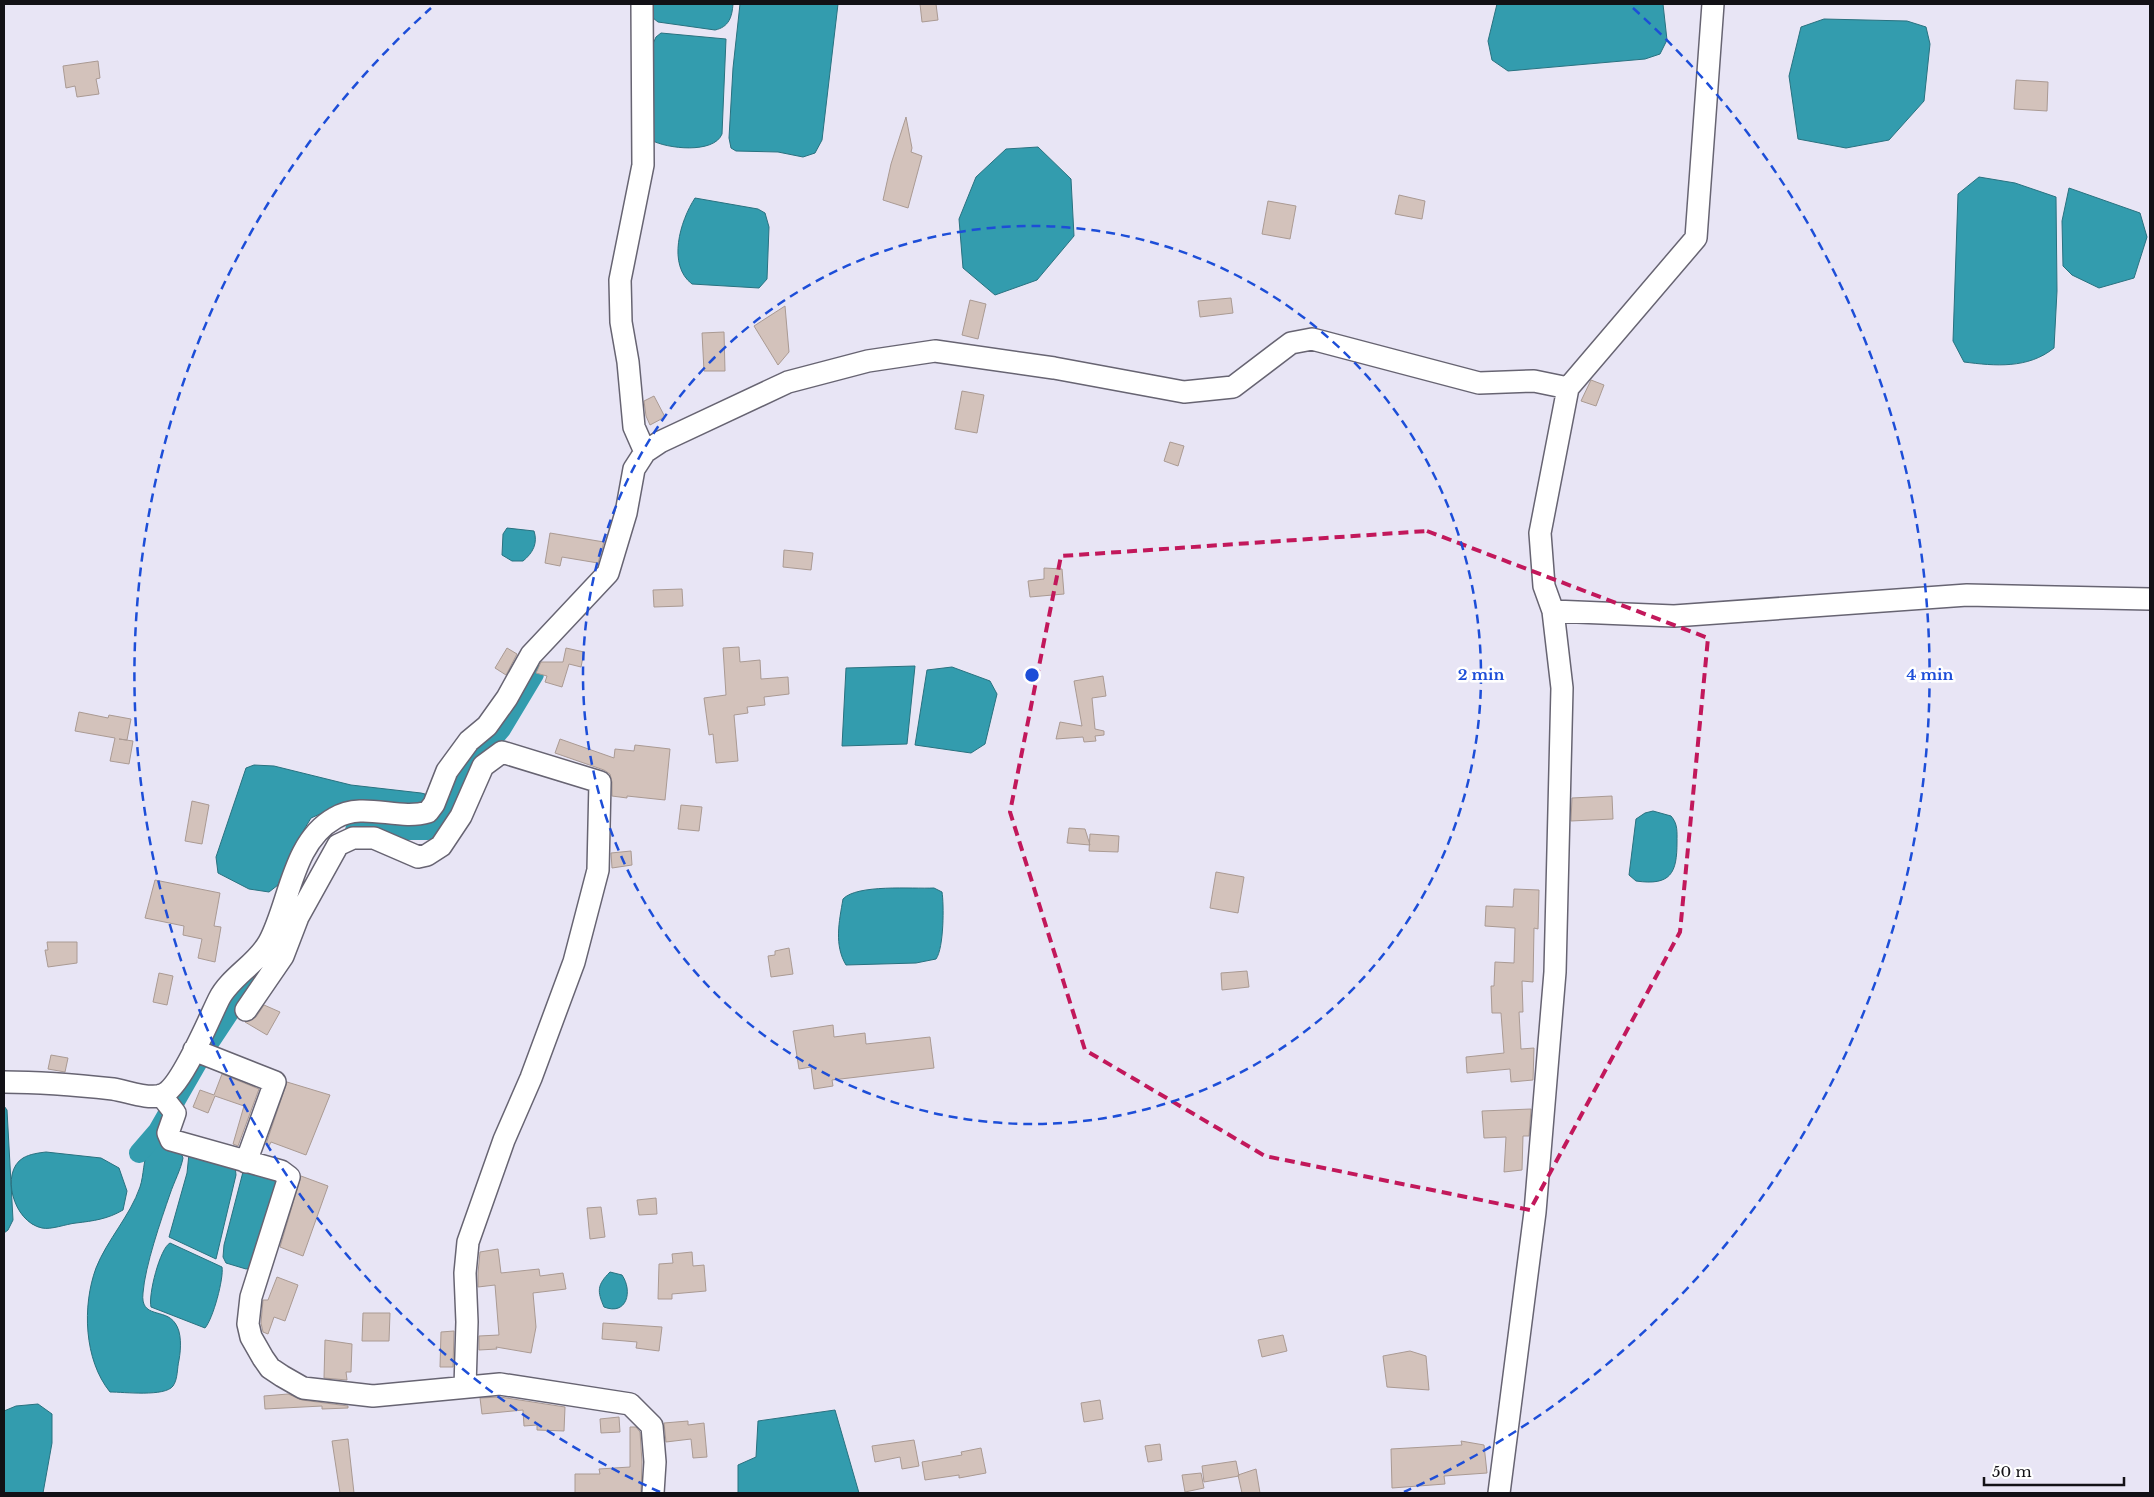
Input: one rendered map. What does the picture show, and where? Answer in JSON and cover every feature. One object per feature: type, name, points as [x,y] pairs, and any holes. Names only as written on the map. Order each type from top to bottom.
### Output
[{"type":"street","points":[[642,4],[643,165],[620,280],[621,322],[628,362],[634,427],[645,452]]},
{"type":"street","points":[[1499,1493],[1535,1212],[1556,972],[1562,688],[1553,611],[1544,586],[1540,533],[1568,388],[1696,238],[1713,4]]},
{"type":"street","points":[[4,1082],[30,1082],[161,1095],[175,1084],[221,996],[268,943],[307,846],[320,830],[336,817],[355,812],[418,815],[428,812],[434,804],[448,771],[469,741],[486,726],[507,698],[531,655],[608,573],[626,513],[634,469],[645,452],[660,442],[788,382],[868,361],[935,351],[1054,368],[1184,392],[1233,387],[1291,343],[1312,339],[1479,383],[1534,381],[1568,388]]},
{"type":"street","points":[[1553,611],[1674,616],[1967,595],[2150,599]]},
{"type":"street","points":[[246,1010],[283,956],[298,917],[338,845],[353,838],[374,838],[418,857],[427,855],[441,846],[460,816],[482,766],[502,752],[600,782],[598,870],[574,962],[531,1078],[487,1186],[468,1242],[465,1272],[467,1322],[464,1387]]},
{"type":"street","points":[[194,1050],[275,1082],[246,1162]]},
{"type":"street","points":[[161,1095],[175,1113],[168,1133],[172,1140],[281,1171],[289,1177],[251,1297],[248,1324],[251,1337],[270,1368],[303,1388],[334,1393],[373,1396],[500,1384],[630,1404],[652,1426],[655,1462],[653,1493]]},
{"type":"highlighted area","points":[[1427,531],[1708,638],[1680,932],[1530,1210],[1265,1156],[1085,1050],[1010,812],[1061,556]]},
{"type":"water","points":[[650,4],[733,4],[732,13],[727,24],[715,30],[658,22],[653,18]]},
{"type":"water","points":[[740,4],[838,4],[822,140],[815,153],[803,157],[778,152],[736,151],[731,148],[729,138],[733,68]]},
{"type":"water","points":[[1497,4],[1663,4],[1667,40],[1660,54],[1645,59],[1508,71],[1492,60],[1488,41]]},
{"type":"water","points":[[1824,19],[1907,21],[1926,27],[1930,44],[1924,101],[1889,140],[1846,148],[1798,139],[1789,76],[1801,27]]},
{"type":"water","points":[[661,33],[726,39],[722,134],[710,145],[690,148],[678,147],[668,146],[651,140],[652,46],[656,37]]},
{"type":"water","points":[[1038,147],[1071,179],[1074,236],[1037,280],[995,295],[963,268],[959,219],[976,177],[1006,149]]},
{"type":"water","points":[[1979,177],[2015,183],[2056,197],[2057,291],[2054,348],[2044,355],[2022,363],[1999,365],[1964,362],[1953,341],[1958,194]]},
{"type":"water","points":[[2069,188],[2140,213],[2147,237],[2134,278],[2099,288],[2072,275],[2063,266],[2062,221]]},
{"type":"water","points":[[695,198],[758,209],[765,213],[769,227],[767,279],[759,288],[692,284],[684,276],[678,255],[678,243],[685,218]]},
{"type":"water","points":[[507,528],[534,531],[534,548],[523,561],[512,561],[502,555],[503,534]]},
{"type":"water","points":[[915,666],[907,744],[842,746],[846,668]]},
{"type":"water","points":[[952,667],[990,681],[997,694],[985,744],[971,753],[915,745],[927,670]]},
{"type":"water","points":[[254,765],[274,766],[351,785],[421,793],[425,794],[426,800],[418,807],[329,810],[311,818],[293,848],[278,885],[269,892],[249,889],[218,873],[216,857],[246,768]]},
{"type":"water","points":[[1653,811],[1671,816],[1675,822],[1677,828],[1676,862],[1670,875],[1664,879],[1648,882],[1636,881],[1629,875],[1636,819],[1645,813]]},
{"type":"water","points":[[934,888],[942,892],[943,906],[941,946],[936,959],[916,963],[846,965],[842,957],[839,941],[839,925],[843,899],[850,894],[872,889]]},
{"type":"water","points":[[4,1106],[7,1110],[13,1220],[8,1230],[4,1233]]},
{"type":"water","points":[[162,1142],[180,1150],[183,1158],[150,1257],[144,1282],[143,1301],[145,1307],[171,1318],[177,1327],[180,1336],[180,1356],[177,1377],[173,1386],[162,1392],[110,1392],[101,1379],[90,1349],[87,1315],[92,1283],[96,1268],[106,1248],[136,1198],[149,1146],[151,1143]]},
{"type":"water","points":[[46,1152],[101,1158],[119,1168],[127,1191],[123,1210],[112,1216],[54,1228],[42,1228],[32,1224],[17,1207],[11,1185],[12,1174],[16,1165],[23,1158]]},
{"type":"water","points":[[189,1154],[235,1165],[236,1175],[216,1259],[169,1237],[187,1173]]},
{"type":"water","points":[[244,1168],[281,1178],[251,1268],[246,1269],[226,1263],[223,1257],[224,1245]]},
{"type":"water","points":[[170,1243],[222,1267],[217,1298],[205,1328],[151,1307],[151,1293],[156,1272],[162,1253]]},
{"type":"water","points":[[610,1272],[622,1275],[627,1288],[626,1300],[623,1305],[612,1309],[604,1307],[599,1292],[603,1281]]},
{"type":"water","points":[[38,1404],[52,1414],[52,1443],[43,1493],[4,1493],[4,1411],[16,1406]]},
{"type":"water","points":[[835,1410],[859,1493],[738,1493],[738,1465],[756,1457],[758,1421]]},
{"type":"building","points":[[920,4],[936,4],[938,20],[922,22]]},
{"type":"building","points":[[98,61],[100,78],[96,79],[99,94],[77,97],[75,86],[66,88],[63,66]]},
{"type":"building","points":[[2016,80],[2048,82],[2047,111],[2014,109]]},
{"type":"building","points":[[906,117],[912,148],[911,152],[922,156],[908,208],[883,200],[891,164]]},
{"type":"building","points":[[1399,195],[1425,201],[1422,219],[1395,214]]},
{"type":"building","points":[[1268,201],[1296,206],[1290,239],[1262,234]]},
{"type":"building","points":[[1231,298],[1233,313],[1200,317],[1198,301]]},
{"type":"building","points":[[970,300],[986,304],[978,339],[962,335]]},
{"type":"building","points":[[785,306],[789,352],[778,365],[754,326]]},
{"type":"building","points":[[724,332],[725,371],[704,371],[702,333]]},
{"type":"building","points":[[1591,380],[1604,385],[1596,406],[1581,401]]},
{"type":"building","points":[[962,391],[984,395],[977,433],[955,429]]},
{"type":"building","points":[[654,396],[665,417],[650,425],[646,416],[644,401]]},
{"type":"building","points":[[1170,442],[1184,446],[1178,466],[1164,461]]},
{"type":"building","points":[[550,533],[604,542],[598,563],[562,557],[560,566],[545,563]]},
{"type":"building","points":[[784,550],[813,553],[811,570],[783,567]]},
{"type":"building","points":[[1044,568],[1062,569],[1064,594],[1030,597],[1028,581],[1044,579]]},
{"type":"building","points":[[682,589],[683,606],[654,607],[653,590]]},
{"type":"building","points":[[739,647],[740,662],[760,660],[761,679],[788,677],[789,694],[764,697],[765,705],[747,707],[748,713],[734,715],[738,761],[716,763],[713,734],[709,735],[704,698],[726,695],[723,648]]},
{"type":"building","points":[[507,648],[517,654],[506,675],[495,668]]},
{"type":"building","points":[[566,648],[584,652],[581,667],[569,664],[562,687],[545,682],[547,676],[536,673],[541,662],[563,662]]},
{"type":"building","points":[[1103,676],[1106,696],[1092,698],[1095,729],[1104,731],[1104,735],[1095,736],[1096,741],[1084,742],[1083,737],[1056,739],[1060,722],[1082,726],[1074,681]]},
{"type":"building","points":[[79,712],[108,718],[109,715],[131,719],[127,740],[119,739],[133,741],[129,764],[110,761],[115,738],[75,731]]},
{"type":"building","points":[[560,739],[614,758],[615,749],[634,751],[635,745],[670,749],[665,800],[612,796],[610,774],[604,770],[555,753]]},
{"type":"building","points":[[1612,796],[1613,819],[1571,821],[1572,798]]},
{"type":"building","points":[[192,801],[209,805],[202,844],[185,841]]},
{"type":"building","points":[[681,805],[702,807],[699,831],[678,829]]},
{"type":"building","points":[[1069,828],[1085,829],[1090,845],[1067,843]]},
{"type":"building","points":[[1090,834],[1119,836],[1118,852],[1089,851]]},
{"type":"building","points":[[631,851],[632,865],[612,868],[611,853]]},
{"type":"building","points":[[1216,872],[1244,877],[1238,913],[1210,908]]},
{"type":"building","points":[[155,880],[220,893],[214,926],[221,927],[215,962],[198,958],[202,939],[183,935],[184,926],[145,918]]},
{"type":"building","points":[[1514,889],[1539,890],[1538,929],[1534,928],[1533,982],[1522,981],[1523,1012],[1519,1012],[1521,1049],[1534,1048],[1533,1080],[1511,1082],[1510,1069],[1467,1073],[1466,1057],[1504,1053],[1501,1013],[1492,1013],[1491,986],[1494,986],[1495,962],[1514,963],[1515,928],[1485,926],[1486,906],[1513,907]]},
{"type":"building","points":[[47,942],[77,942],[77,963],[48,967],[45,950],[48,950]]},
{"type":"building","points":[[789,948],[793,974],[771,977],[768,956],[775,955],[775,951]]},
{"type":"building","points":[[1247,971],[1249,987],[1222,990],[1221,973]]},
{"type":"building","points":[[159,973],[173,976],[167,1005],[153,1002]]},
{"type":"building","points":[[264,1005],[280,1012],[267,1035],[245,1022],[256,1017]]},
{"type":"building","points":[[833,1025],[834,1037],[865,1033],[866,1044],[930,1037],[934,1068],[832,1080],[833,1086],[814,1089],[811,1067],[799,1069],[793,1031]]},
{"type":"building","points":[[51,1055],[68,1058],[65,1072],[48,1069]]},
{"type":"building","points":[[222,1074],[259,1089],[238,1146],[233,1144],[244,1106],[215,1096],[208,1113],[193,1107],[200,1090],[214,1095]]},
{"type":"building","points":[[287,1082],[330,1095],[306,1155],[271,1142],[269,1146],[266,1144]]},
{"type":"building","points":[[1531,1109],[1529,1136],[1523,1136],[1522,1170],[1504,1172],[1506,1137],[1484,1138],[1482,1111]]},
{"type":"building","points":[[301,1176],[328,1186],[303,1256],[280,1247]]},
{"type":"building","points":[[656,1198],[657,1214],[639,1215],[637,1200]]},
{"type":"building","points":[[601,1207],[605,1237],[590,1239],[587,1208]]},
{"type":"building","points":[[498,1249],[501,1273],[539,1269],[540,1276],[563,1273],[566,1289],[533,1293],[536,1327],[531,1353],[496,1347],[497,1349],[479,1350],[479,1336],[499,1335],[495,1285],[478,1287],[480,1252]]},
{"type":"building","points":[[692,1252],[693,1266],[704,1265],[706,1291],[672,1294],[672,1299],[658,1299],[659,1264],[673,1263],[672,1254]]},
{"type":"building","points":[[277,1277],[298,1285],[285,1321],[274,1317],[268,1334],[263,1332],[261,1323],[263,1300],[268,1300]]},
{"type":"building","points":[[363,1313],[390,1313],[389,1341],[362,1341]]},
{"type":"building","points":[[603,1323],[662,1327],[659,1351],[636,1348],[637,1342],[602,1339]]},
{"type":"building","points":[[454,1331],[453,1367],[440,1367],[441,1332]]},
{"type":"building","points":[[1283,1335],[1287,1351],[1262,1357],[1258,1340]]},
{"type":"building","points":[[325,1340],[352,1344],[351,1372],[346,1372],[347,1380],[324,1378]]},
{"type":"building","points":[[1410,1351],[1426,1356],[1429,1390],[1387,1387],[1383,1356]]},
{"type":"building","points":[[288,1394],[302,1400],[348,1406],[348,1408],[322,1409],[322,1406],[265,1409],[264,1396]]},
{"type":"building","points":[[500,1397],[565,1407],[564,1431],[537,1430],[537,1425],[524,1426],[523,1410],[482,1414],[480,1398]]},
{"type":"building","points":[[1100,1400],[1103,1419],[1084,1422],[1081,1403]]},
{"type":"building","points":[[619,1417],[620,1432],[601,1433],[600,1419]]},
{"type":"building","points":[[688,1421],[688,1425],[704,1423],[707,1457],[693,1458],[691,1439],[666,1442],[664,1423]]},
{"type":"building","points":[[630,1427],[636,1427],[640,1432],[642,1462],[641,1493],[575,1493],[575,1474],[600,1474],[599,1469],[630,1467]]},
{"type":"building","points":[[348,1439],[354,1493],[340,1493],[332,1441]]},
{"type":"building","points":[[914,1440],[919,1466],[902,1469],[900,1457],[875,1462],[872,1446]]},
{"type":"building","points":[[1461,1441],[1484,1445],[1487,1473],[1444,1476],[1445,1484],[1392,1488],[1391,1449],[1462,1445]]},
{"type":"building","points":[[1160,1444],[1162,1460],[1148,1462],[1145,1446]]},
{"type":"building","points":[[981,1448],[986,1473],[959,1478],[959,1475],[925,1480],[922,1462],[962,1455],[961,1452]]},
{"type":"building","points":[[1236,1461],[1239,1476],[1204,1482],[1202,1466]]},
{"type":"building","points":[[1256,1469],[1260,1493],[1242,1493],[1238,1475]]},
{"type":"building","points":[[1201,1473],[1204,1488],[1185,1492],[1182,1475]]},
{"type":"waterway","points":[[355,830],[428,830],[439,820],[463,774],[501,729],[534,674]]},
{"type":"waterway","points":[[139,1153],[158,1131],[205,1049],[244,990],[264,964],[271,950]]}]
